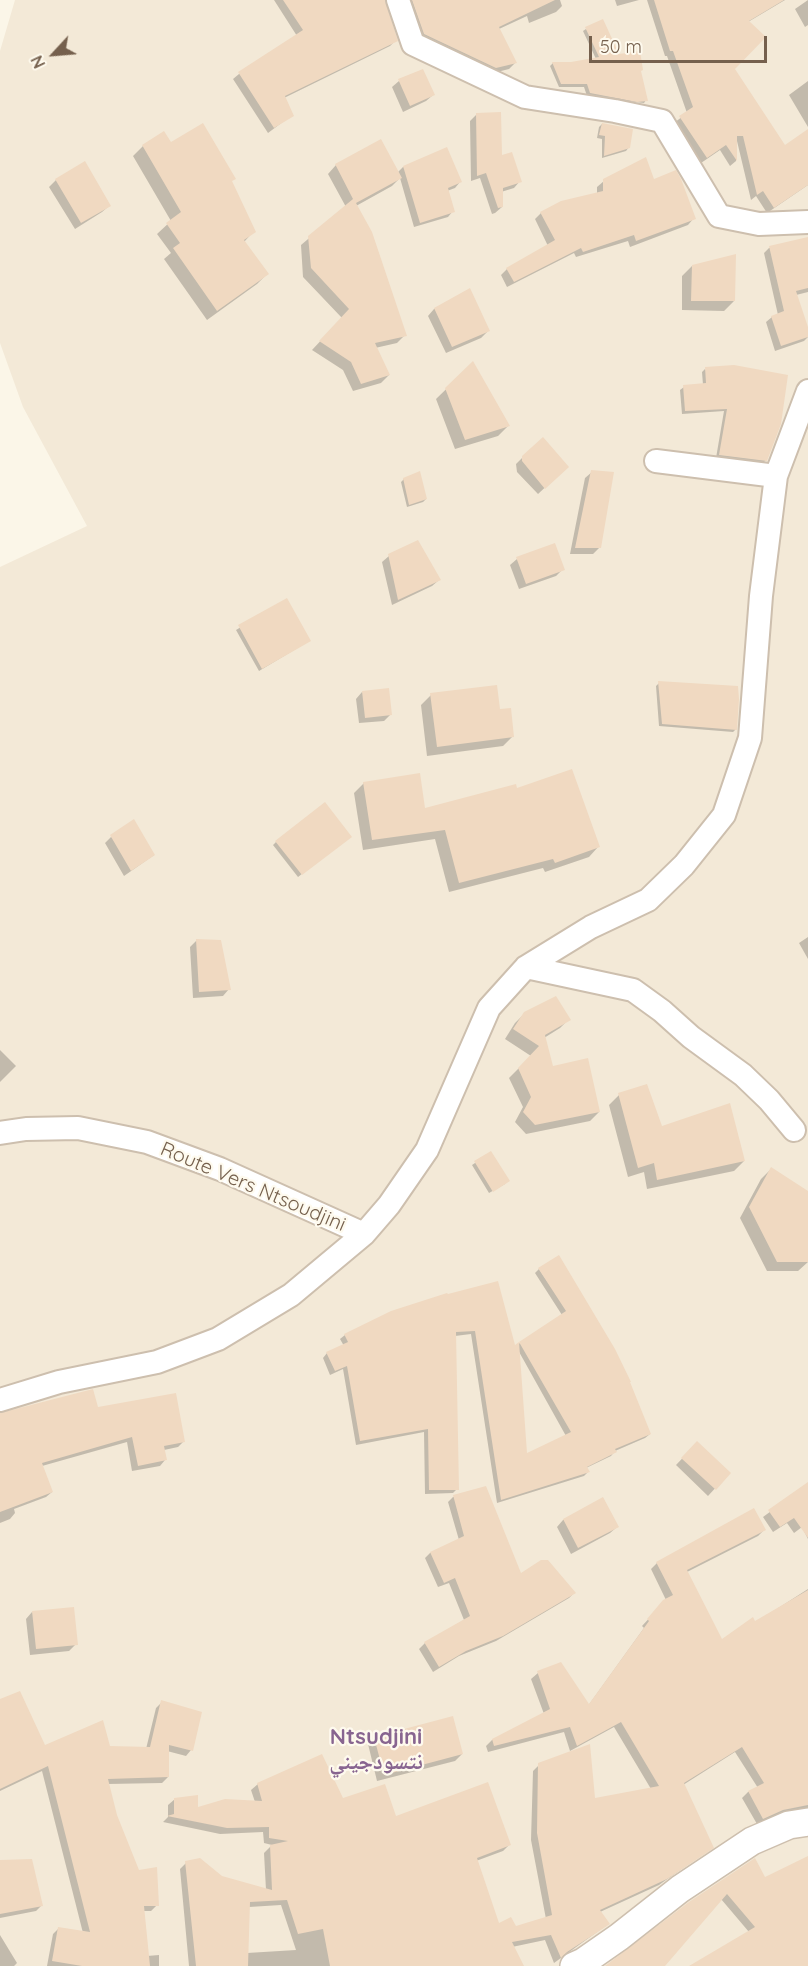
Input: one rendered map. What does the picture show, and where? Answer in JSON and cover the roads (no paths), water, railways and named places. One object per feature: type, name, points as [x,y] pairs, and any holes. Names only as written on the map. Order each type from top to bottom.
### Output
[{"type":"street","points":[[398,0],[413,44],[525,98],[615,111],[662,121],[719,216],[759,224],[808,222]]},
{"type":"street","points":[[0,1400],[59,1383],[157,1362],[218,1340],[291,1295],[364,1234],[389,1205],[427,1150],[489,1008],[526,967],[591,927],[648,900],[684,865],[724,815],[750,738],[762,596],[776,476],[808,391]]},
{"type":"street","points":[[656,461],[776,476]]},
{"type":"street","points":[[526,967],[633,990],[743,1075],[769,1100],[794,1130]]},
{"type":"street","name":"Route Vers Ntsoudjini","points":[[0,1133],[26,1129],[78,1128],[147,1142],[220,1169],[364,1234]]},
{"type":"street","points":[[574,1966],[620,1937],[680,1888],[752,1841],[789,1826],[808,1822]]},
{"type":"district","name":"Ntsudjini نتسودجيني","points":[[376,1750]]}]
